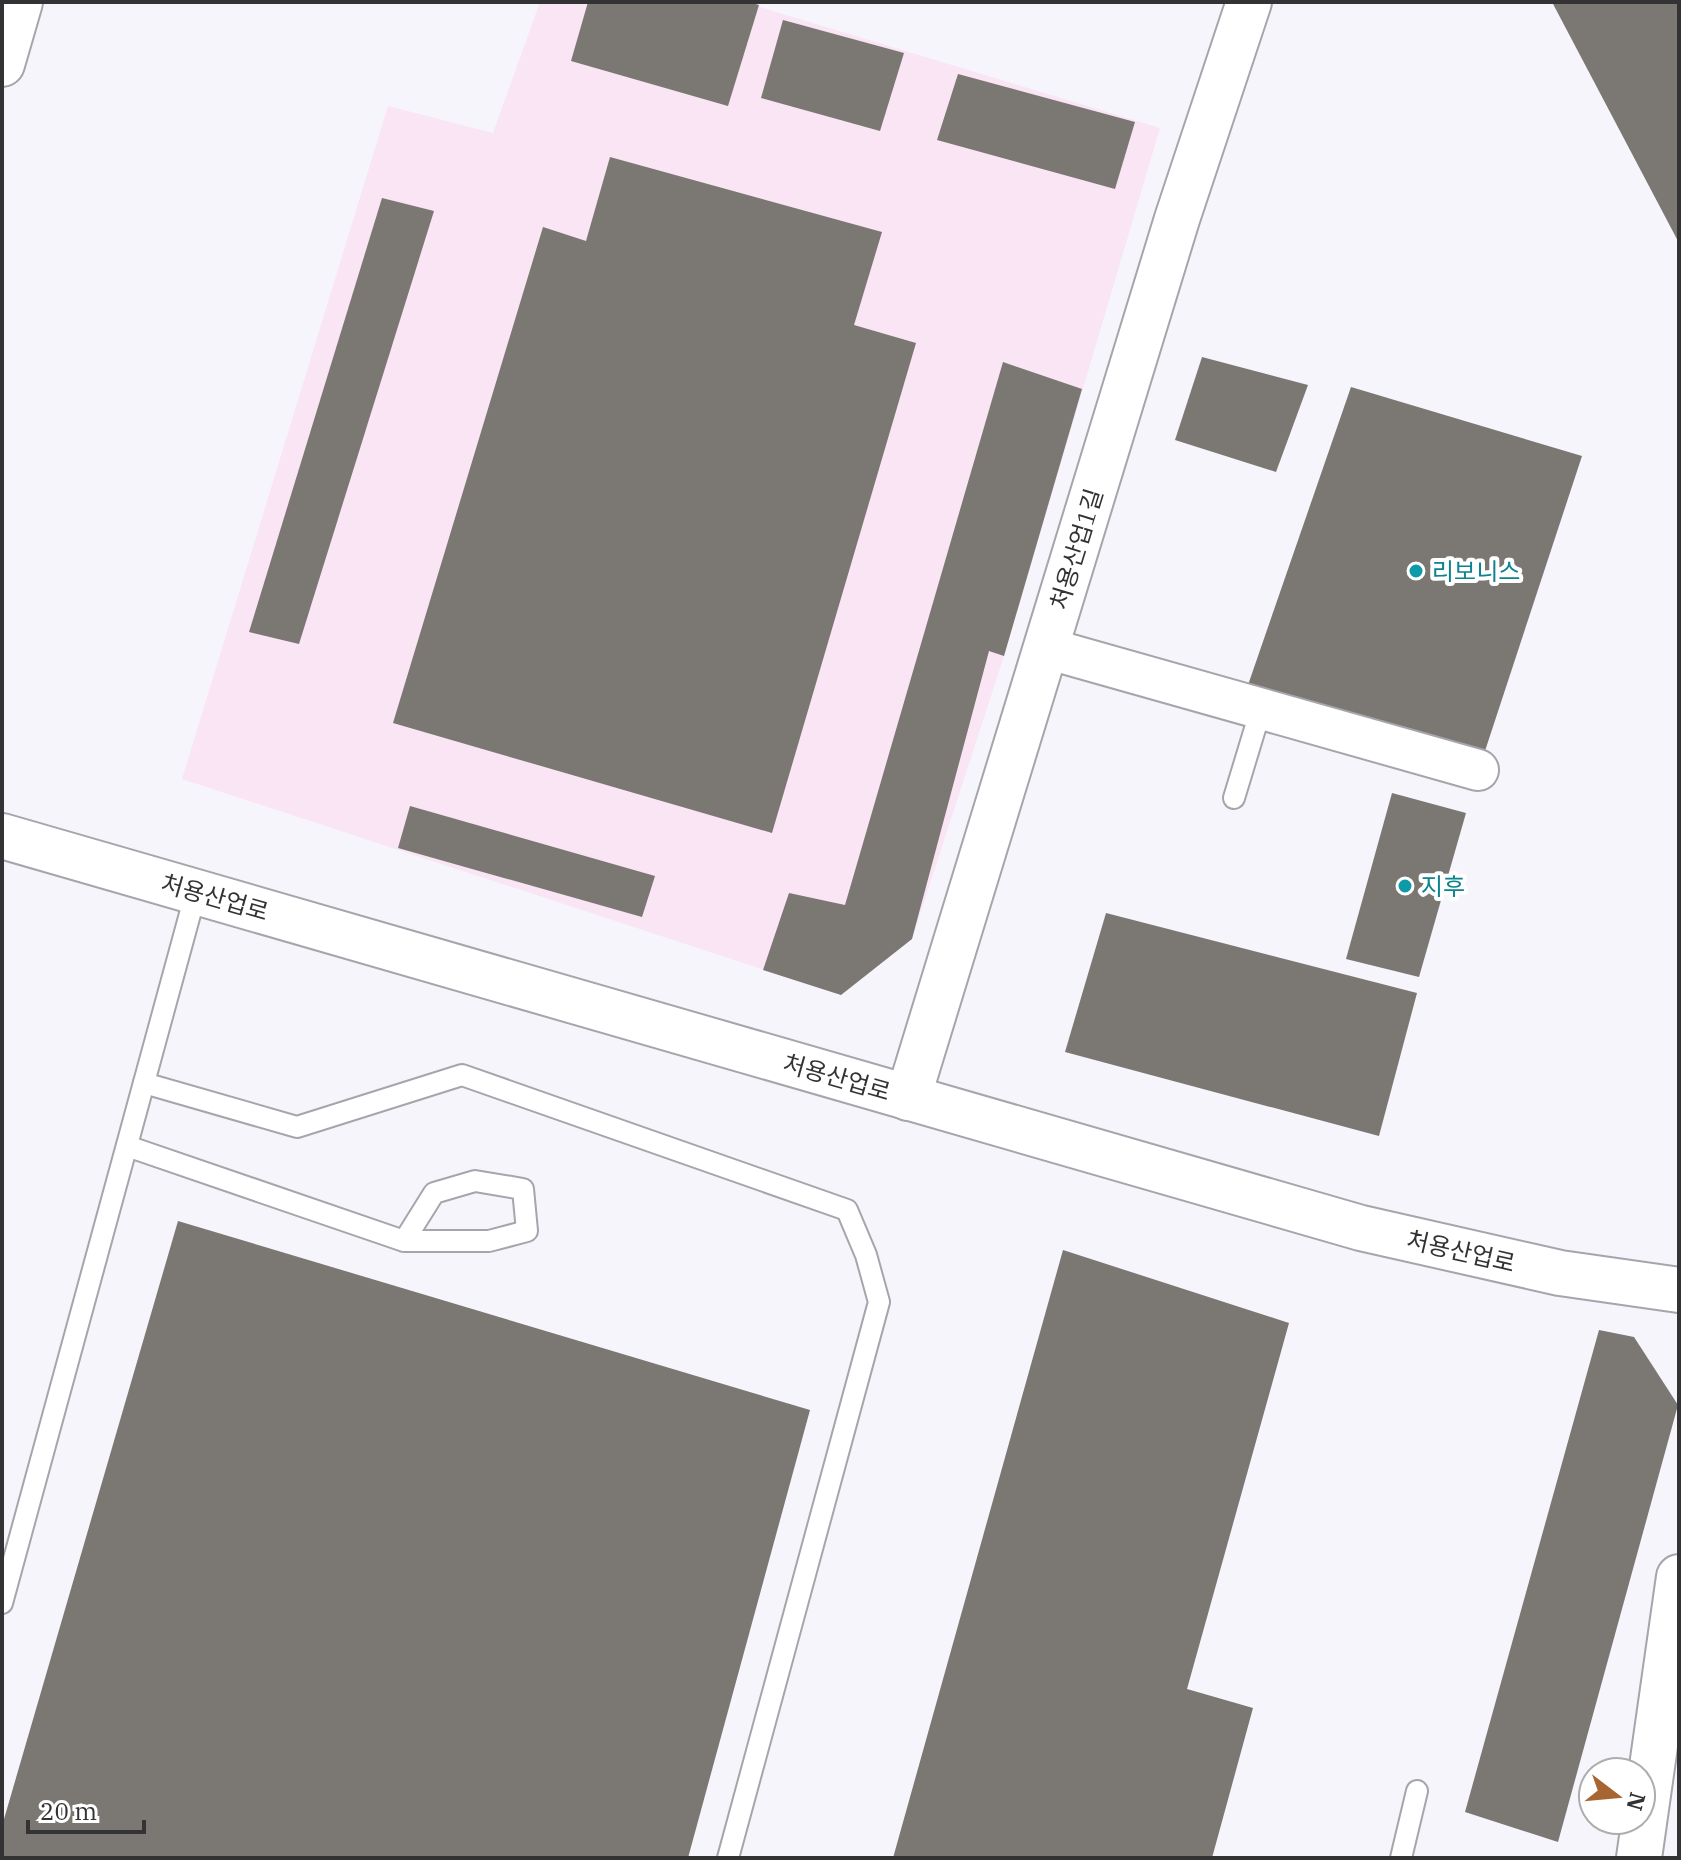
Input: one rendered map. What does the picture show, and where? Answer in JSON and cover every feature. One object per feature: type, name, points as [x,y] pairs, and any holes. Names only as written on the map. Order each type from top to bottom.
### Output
[{"type":"main road","points":[[2,64],[20,2]]},
{"type":"main road","name":"처용산업1길","points":[[908,1098],[1177,219],[1249,2]]},
{"type":"main road","name":"처용산업로","points":[[2,836],[1361,1228],[1560,1273],[1679,1290]]},
{"type":"main road","points":[[1639,1858],[1679,1577]]},
{"type":"street","points":[[1046,648],[1478,770]]},
{"type":"lane","points":[[1234,798],[1261,709]]},
{"type":"lane","points":[[2,1603],[196,892]]},
{"type":"lane","points":[[144,1083],[297,1127],[462,1075],[847,1210],[866,1255],[879,1302],[728,1858]]},
{"type":"lane","points":[[127,1146],[404,1241],[489,1241],[527,1231],[523,1189],[475,1181],[434,1193],[404,1241]]},
{"type":"lane","points":[[1401,1858],[1417,1791]]},
{"type":"shaded area","points":[[540,2],[743,2],[1160,128],[1004,656],[912,939],[841,995],[182,779],[388,106],[493,133]]},
{"type":"building","points":[[588,2],[749,2],[759,5],[728,106],[571,61]]},
{"type":"building","points":[[1552,2],[1679,2],[1679,243]]},
{"type":"building","points":[[783,20],[904,53],[880,131],[761,98]]},
{"type":"building","points":[[958,74],[1135,122],[1115,189],[937,140]]},
{"type":"building","points":[[610,157],[882,232],[854,325],[916,343],[772,833],[393,723],[543,227],[586,241]]},
{"type":"building","points":[[382,198],[434,211],[299,644],[249,632]]},
{"type":"building","points":[[1202,357],[1308,385],[1276,472],[1175,440]]},
{"type":"building","points":[[1003,362],[1082,389],[1004,656],[989,651],[912,939],[841,995],[763,970],[789,893],[845,905]]},
{"type":"building","name":"리보니스","points":[[1351,387],[1582,456],[1483,757],[1248,685]]},
{"type":"building","name":"지후","points":[[1392,793],[1466,813],[1419,977],[1346,959]]},
{"type":"building","points":[[410,806],[655,876],[642,917],[398,848]]},
{"type":"building","points":[[1106,913],[1417,993],[1379,1136],[1065,1052]]},
{"type":"building","points":[[178,1221],[810,1410],[688,1858],[2,1858],[2,1826]]},
{"type":"building","points":[[1063,1250],[1289,1323],[1187,1689],[1253,1708],[1212,1858],[893,1858]]},
{"type":"building","points":[[1599,1330],[1634,1337],[1678,1405],[1582,1756],[1577,1756],[1577,1773],[1558,1842],[1465,1812]]},
{"type":"place","name":"리보니스","points":[[1416,571]]},
{"type":"place","name":"지후","points":[[1405,886]]}]
